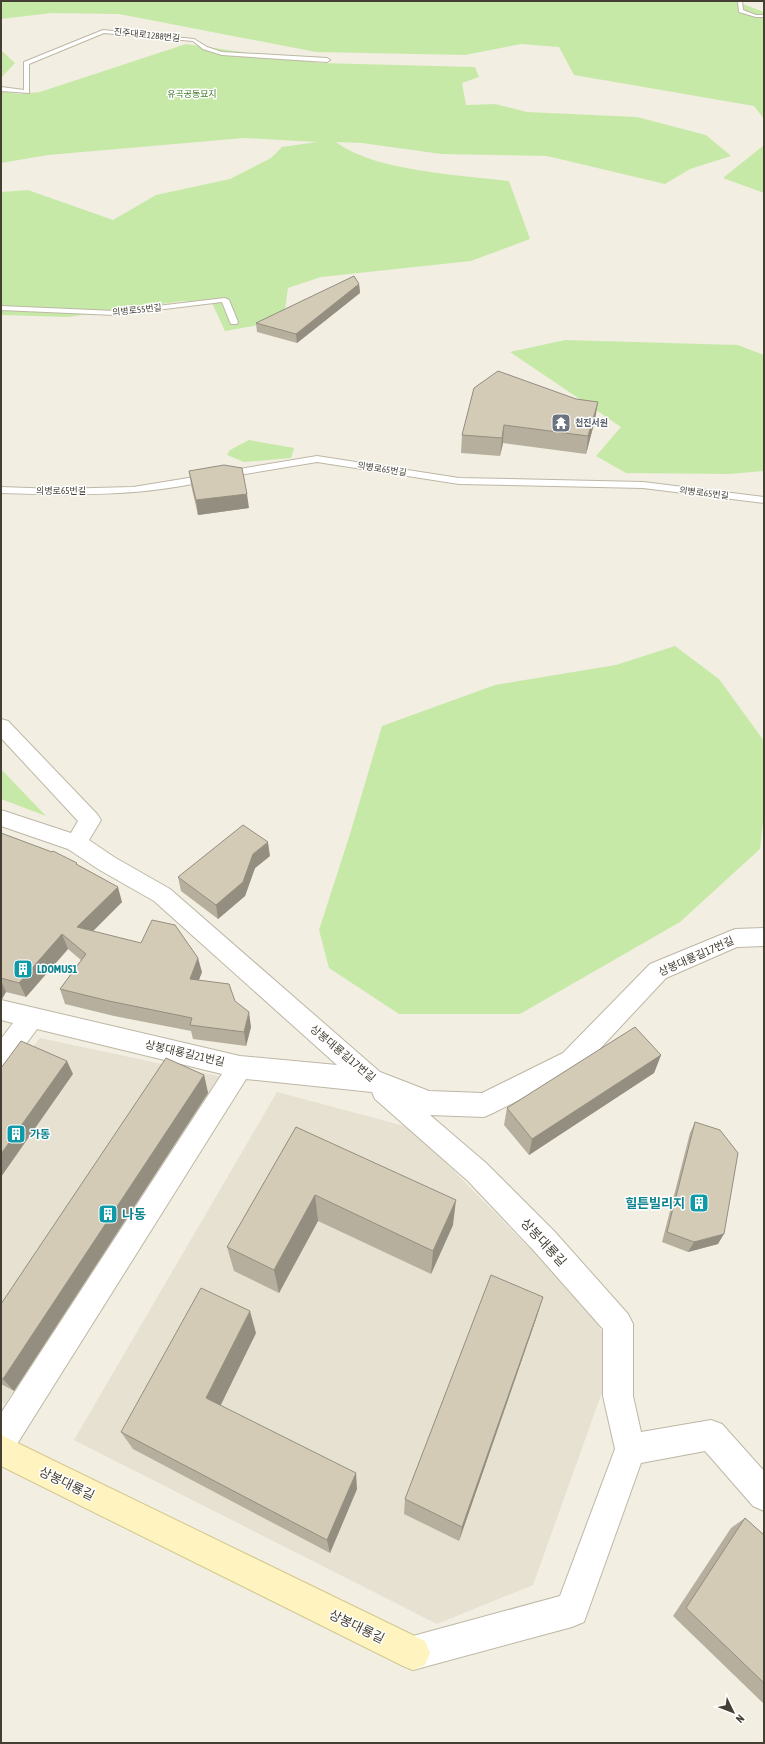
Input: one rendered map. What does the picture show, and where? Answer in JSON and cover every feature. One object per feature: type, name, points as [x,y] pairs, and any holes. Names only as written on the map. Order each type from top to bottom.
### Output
[{"type":"street","points":[[1,726],[90,820],[76,843]]},
{"type":"street","name":"상봉대룡길17번길","points":[[1,818],[76,843],[106,863],[162,894],[371,1080],[428,1103],[484,1105],[572,1061],[658,971],[735,938],[764,937]]},
{"type":"street","name":"상봉대룡길21번길","points":[[1,1010],[240,1067],[371,1080]]},
{"type":"street","points":[[1,1058],[32,1017]]},
{"type":"street","points":[[1,1441],[240,1067]]},
{"type":"street","name":"상봉대룡길","points":[[1,1450],[412,1653],[572,1610],[630,1449],[618,1396],[618,1324],[545,1242],[477,1172],[371,1080]]},
{"type":"street","points":[[630,1449],[711,1435],[764,1495]]},
{"type":"lane","points":[[740,1],[741,11],[756,16],[764,16]]},
{"type":"lane","name":"진주대로1288번길","points":[[1,89],[27,92],[26,63],[102,31],[194,40],[205,48],[222,53],[327,60]]},
{"type":"lane","name":"의병로55번길","points":[[1,308],[115,313],[225,300],[234,322]]},
{"type":"lane","name":"의병로65번길","points":[[1,490],[57,492],[133,490],[317,459],[459,481],[643,485],[764,500]]},
{"type":"shaded area","points":[[40,1038],[223,1077],[5,1404],[1,1401],[1,1087]]},
{"type":"shaded area","points":[[277,1092],[412,1128],[590,1310],[615,1356],[533,1585],[437,1624],[74,1440]]},
{"type":"green space","points":[[1,1],[735,1],[764,12],[764,119],[754,106],[574,75],[559,47],[521,44],[465,55],[316,52],[119,14],[51,13],[1,19]]},
{"type":"green space","name":"유곡공동묘지","points":[[186,44],[320,63],[475,67],[479,77],[462,83],[466,105],[495,104],[527,112],[637,117],[706,135],[731,156],[690,169],[665,184],[547,156],[441,154],[362,143],[336,142],[352,152],[395,166],[443,174],[509,181],[530,239],[471,261],[321,277],[288,288],[285,309],[265,324],[225,331],[212,303],[183,301],[68,317],[1,315],[1,192],[28,190],[113,220],[156,195],[230,179],[271,158],[282,147],[317,142],[244,138],[48,155],[1,163],[1,91],[19,94],[40,92]]},
{"type":"green space","points":[[1,50],[15,63],[1,78]]},
{"type":"green space","points":[[764,145],[764,193],[723,178]]},
{"type":"green space","points":[[565,340],[738,345],[764,355],[764,471],[729,474],[626,473],[596,456],[621,427],[510,352]]},
{"type":"green space","points":[[249,440],[294,448],[291,458],[244,462],[227,455],[230,450]]},
{"type":"green space","points":[[675,646],[719,679],[764,741],[764,813],[760,849],[680,922],[520,1014],[399,1014],[329,968],[319,930],[350,834],[382,726],[495,685],[616,665]]},
{"type":"green space","points":[[1,769],[46,816],[1,799]]},
{"type":"building","points":[[354,276],[359,284],[296,334],[256,323]]},
{"type":"building","points":[[498,371],[576,399],[598,402],[588,436],[504,425],[502,438],[462,435],[474,388]]},
{"type":"building","points":[[224,465],[242,468],[247,494],[196,500],[189,471]]},
{"type":"building","points":[[243,825],[268,842],[253,854],[243,882],[216,905],[178,877]]},
{"type":"building","points":[[1,833],[52,852],[53,851],[118,887],[77,927],[141,943],[152,920],[175,925],[198,958],[190,979],[229,984],[235,1001],[249,1012],[244,1032],[190,1025],[192,1018],[109,1001],[60,989],[86,954],[62,934],[19,983],[1,978]]},
{"type":"building","points":[[635,1027],[661,1055],[532,1139],[507,1108]]},
{"type":"building","name":"가동","points":[[21,1041],[67,1061],[1,1154],[1,1068]]},
{"type":"building","points":[[166,1058],[204,1075],[3,1379],[1,1378],[1,1304]]},
{"type":"building","name":"힐튼빌리지","points":[[695,1122],[720,1130],[738,1153],[724,1234],[694,1242],[667,1232]]},
{"type":"building","points":[[296,1127],[456,1200],[433,1251],[315,1195],[274,1270],[227,1247]]},
{"type":"building","points":[[491,1275],[543,1297],[462,1527],[405,1499]]},
{"type":"building","points":[[201,1288],[250,1311],[206,1398],[356,1473],[327,1540],[121,1432]]},
{"type":"building","points":[[745,1518],[764,1535],[764,1683],[686,1608]]},
{"type":"place","name":"천진서원","points":[[561,423]]},
{"type":"place","name":"LDOMUS1","points":[[23,969]]},
{"type":"place","name":"가동","points":[[16,1134]]},
{"type":"place","name":"힐튼빌리지","points":[[699,1203]]},
{"type":"place","name":"나동","points":[[108,1214]]}]
